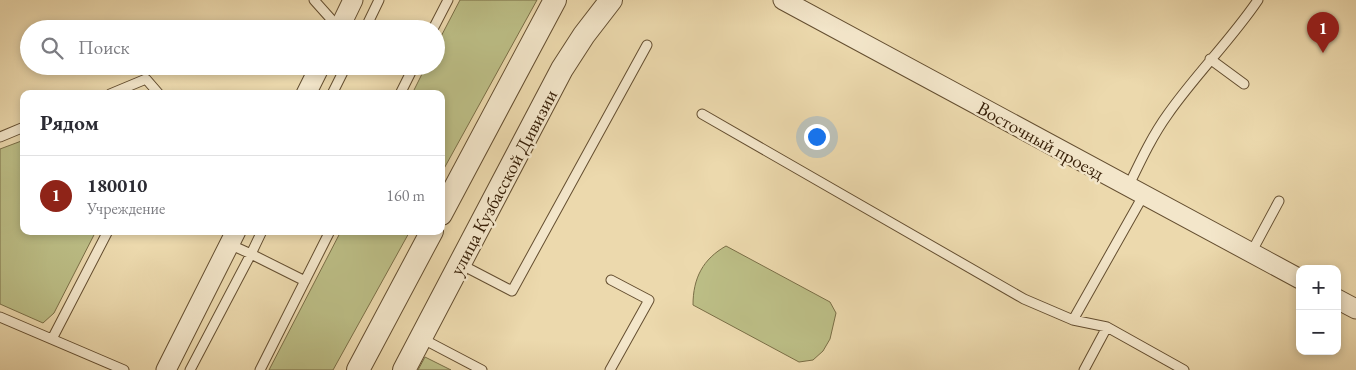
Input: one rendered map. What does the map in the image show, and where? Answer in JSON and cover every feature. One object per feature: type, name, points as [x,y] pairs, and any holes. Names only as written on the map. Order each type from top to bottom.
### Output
[{"type":"street","points":[[343,20],[353,0]]},
{"type":"street","name":"улица Кузбасской Дивизии","points":[[445,206],[555,0]]},
{"type":"street","name":"улица Кузбасской Дивизии","points":[[404,370],[562,69],[584,35],[611,0]]},
{"type":"street","name":"Восточный проезд","points":[[783,0],[1135,192],[1296,277]]},
{"type":"street","points":[[308,90],[316,75]]},
{"type":"street","name":"улица Кузбасской Дивизии","points":[[358,370],[430,235]]},
{"type":"street","points":[[166,370],[233,238]]},
{"type":"street","points":[[1341,301],[1356,310]]},
{"type":"lane","points":[[314,0],[332,20]]},
{"type":"lane","points":[[369,20],[379,0]]},
{"type":"lane","points":[[438,20],[448,0]]},
{"type":"lane","points":[[1073,320],[1135,192],[1168,114],[1210,59],[1246,19],[1258,0]]},
{"type":"lane","points":[[460,264],[512,291],[647,45]]},
{"type":"lane","points":[[1210,59],[1244,84]]},
{"type":"lane","points":[[334,90],[342,75]]},
{"type":"lane","points":[[402,90],[410,75]]},
{"type":"lane","points":[[120,90],[146,80],[155,90]]},
{"type":"lane","points":[[702,114],[1024,299],[1073,320],[1107,327],[1184,370]]},
{"type":"lane","points":[[0,137],[20,130]]},
{"type":"lane","points":[[1251,252],[1279,201]]},
{"type":"lane","points":[[52,339],[106,235]]},
{"type":"lane","points":[[190,370],[260,235]]},
{"type":"lane","points":[[260,370],[328,235]]},
{"type":"lane","points":[[233,238],[251,254],[305,281]]},
{"type":"lane","points":[[610,370],[649,300],[611,280]]},
{"type":"lane","points":[[0,317],[124,370]]},
{"type":"lane","points":[[1084,370],[1107,327]]},
{"type":"lane","points":[[421,338],[482,370]]},
{"type":"green space","points":[[460,0],[537,0],[445,167],[445,90],[414,90],[422,75],[445,75],[445,29]]},
{"type":"green space","points":[[20,142],[20,235],[94,235],[54,313],[43,323],[0,304],[0,149]]},
{"type":"green space","points":[[339,235],[408,235],[333,370],[269,370]]},
{"type":"green space","points":[[726,246],[830,302],[836,313],[830,339],[823,351],[813,360],[799,362],[693,305],[695,286],[701,270],[711,257]]},
{"type":"green space","points":[[425,357],[451,370],[418,370]]},
{"type":"place","name":"180010","points":[[1323,53]]}]
